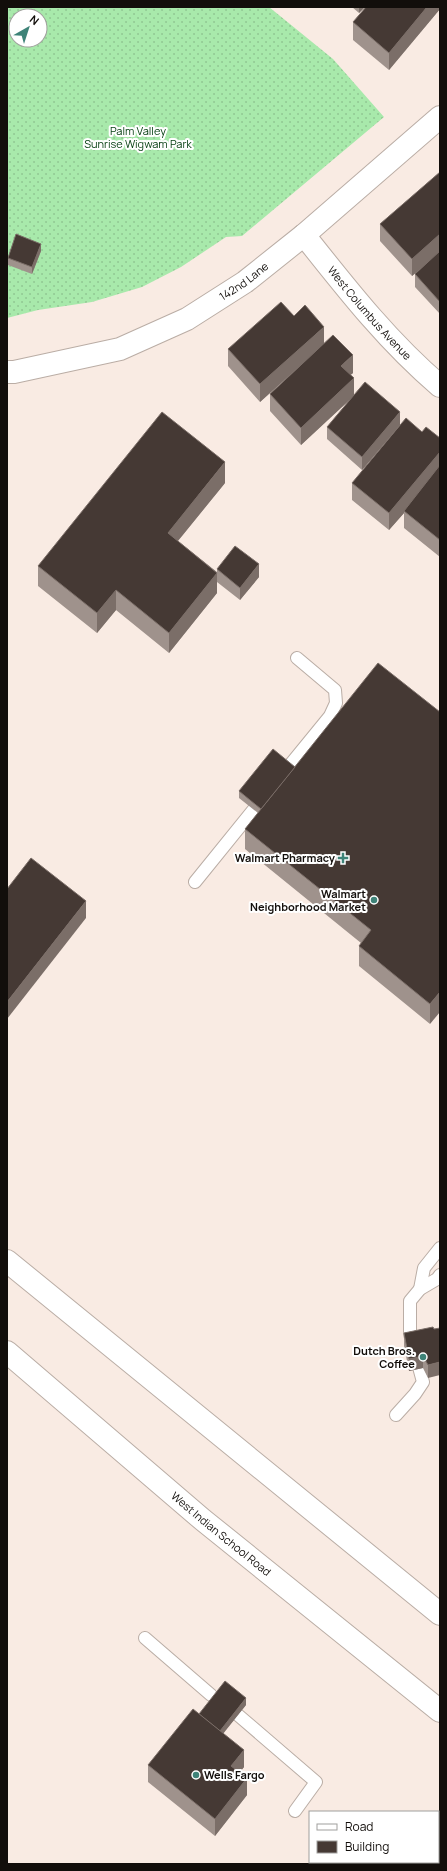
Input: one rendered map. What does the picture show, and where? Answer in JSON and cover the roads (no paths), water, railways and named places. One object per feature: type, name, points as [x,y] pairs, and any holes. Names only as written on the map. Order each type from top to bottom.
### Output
[{"type":"main road","name":"142nd Lane","points":[[7,372],[14,372],[120,349],[187,319],[245,282],[304,235],[440,116]]},
{"type":"main road","name":"West Columbus Avenue","points":[[304,235],[358,303],[415,365],[440,386]]},
{"type":"main road","points":[[7,1261],[440,1614]]},
{"type":"main road","name":"West Indian School Road","points":[[7,1352],[203,1520],[440,1711]]},
{"type":"lane","points":[[195,882],[330,716],[336,703],[335,690],[297,658]]},
{"type":"lane","points":[[420,1289],[424,1268],[440,1248]]},
{"type":"lane","points":[[396,1416],[423,1382],[410,1334],[410,1301],[420,1289],[437,1279],[440,1275]]},
{"type":"lane","points":[[145,1638],[211,1695]]},
{"type":"lane","points":[[238,1715],[316,1782],[295,1811]]},
{"type":"place","name":"Walmart Pharmacy","points":[[343,858]]},
{"type":"place","name":"Walmart Neighborhood Market","points":[[374,900]]},
{"type":"place","name":"Dutch Bros. Coffee","points":[[423,1357]]},
{"type":"place","name":"Wells Fargo","points":[[196,1775]]},
{"type":"park label","name":"Palm Valley Sunrise Wigwam Park","points":[[138,137]]}]
